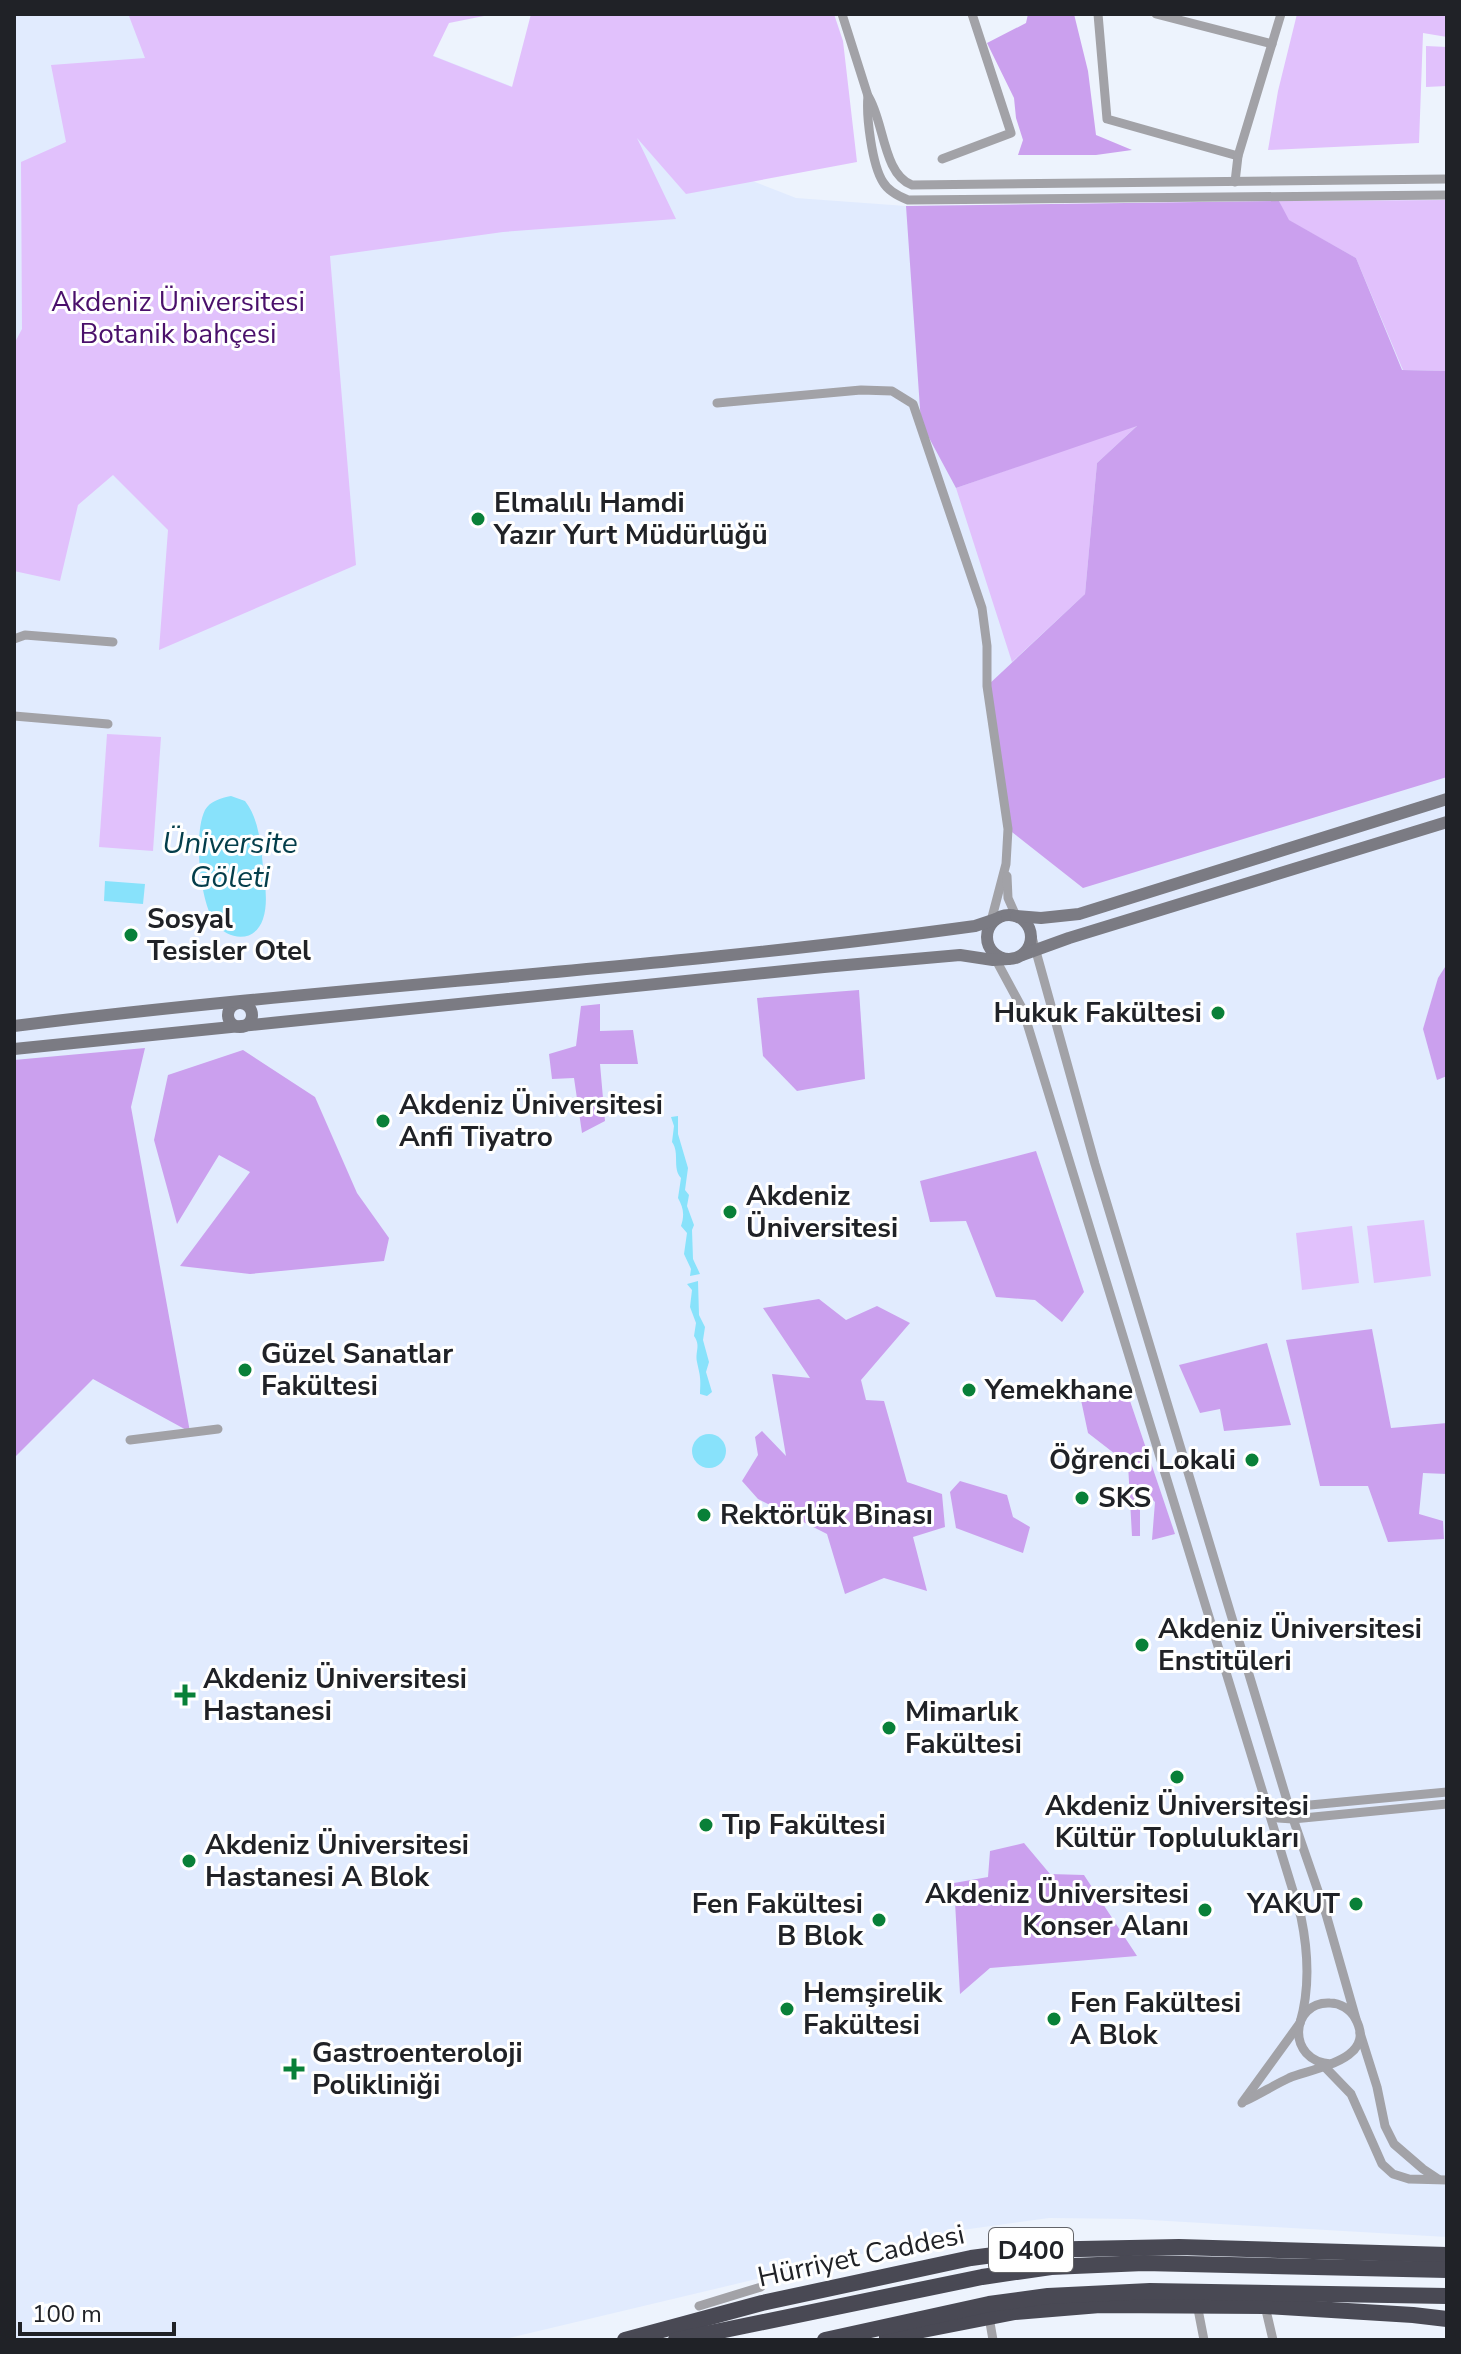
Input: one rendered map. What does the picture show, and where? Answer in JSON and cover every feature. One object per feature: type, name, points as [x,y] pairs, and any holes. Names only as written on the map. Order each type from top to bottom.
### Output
[{"type":"highway","name":"Hürriyet Caddesi","points":[[625,2340],[762,2303],[971,2258],[1031,2250],[1179,2247],[1447,2255]]},
{"type":"highway","points":[[676,2340],[1011,2272],[1144,2263],[1447,2270]]},
{"type":"highway","points":[[825,2340],[1018,2300],[1150,2291],[1447,2296]]},
{"type":"highway","points":[[874,2340],[951,2328],[1015,2312],[1100,2305],[1265,2306],[1447,2319]]},
{"type":"street","points":[[842,14],[868,96],[876,107],[895,173],[912,185],[1447,179]]},
{"type":"street","points":[[942,159],[1011,133],[972,14]]},
{"type":"street","points":[[1098,14],[1107,119],[1238,156]]},
{"type":"street","points":[[1156,14],[1272,44]]},
{"type":"street","points":[[1235,182],[1238,156],[1281,14]]},
{"type":"street","points":[[868,96],[867,108],[877,172],[884,185],[908,200],[1447,195]]},
{"type":"street","points":[[717,403],[861,390],[892,391],[913,404],[982,608],[987,646],[987,686],[1008,829],[1008,898],[1016,916],[1028,924],[1032,937],[1027,950],[1095,1164],[1289,1807],[1326,1914],[1377,2087],[1385,2126],[1394,2144],[1423,2169],[1444,2180]]},
{"type":"street","points":[[14,639],[25,635],[113,642]]},
{"type":"street","points":[[14,716],[108,724]]},
{"type":"street","points":[[14,1026],[828,946],[975,926],[993,922],[1002,916],[1041,918],[1079,914],[1447,799]]},
{"type":"street","points":[[14,1049],[839,965],[960,955],[1002,960],[1447,822]]},
{"type":"street","points":[[1006,864],[993,922],[987,932],[989,947],[1002,960],[1023,1010],[1301,1917],[1306,1940],[1306,1993],[1300,2043],[1304,2052],[1326,2064],[1351,2094],[1382,2164],[1393,2174],[1409,2179],[1444,2180]]},
{"type":"street","points":[[239,1003],[230,1007],[228,1016],[232,1025],[242,1027]]},
{"type":"street","points":[[130,1440],[218,1429]]},
{"type":"street","points":[[1258,1780],[1273,1814],[1278,1818],[1447,1804]]},
{"type":"street","points":[[1289,1807],[1447,1792]]},
{"type":"street","points":[[1322,2003],[1341,2005],[1357,2024],[1356,2048],[1341,2061],[1290,2078],[1242,2103],[1305,2014],[1322,2003]]},
{"type":"street","points":[[699,2306],[761,2287]]},
{"type":"street","points":[[1197,2304],[1204,2340]]},
{"type":"street","points":[[1265,2306],[1273,2340]]},
{"type":"street","points":[[989,2317],[993,2340]]},
{"type":"shaded area","name":"Akdeniz Üniversitesi","points":[[14,14],[327,14],[796,198],[906,206],[1447,200],[1447,2237],[1133,2219],[1049,2218],[962,2230],[501,2340],[14,2340]]},
{"type":"shaded area","points":[[1028,14],[1074,14],[1088,71],[1096,135],[1132,150],[1096,155],[1018,155],[1023,140],[1014,98],[987,43],[1026,23]]},
{"type":"shaded area","points":[[1279,201],[1289,220],[1356,258],[1402,370],[1447,371],[1447,777],[1083,888],[1008,829],[987,686],[1085,594],[1097,463],[1137,426],[956,488],[921,423],[906,206]]},
{"type":"shaded area","points":[[1447,964],[1447,1076],[1437,1080],[1423,1029],[1438,978]]},
{"type":"shaded area","points":[[859,990],[865,1079],[797,1091],[763,1056],[757,998]]},
{"type":"shaded area","points":[[600,1004],[600,1031],[633,1030],[638,1064],[600,1064],[605,1121],[582,1133],[574,1078],[552,1079],[549,1054],[576,1046],[581,1006]]},
{"type":"shaded area","points":[[145,1048],[131,1107],[190,1432],[93,1379],[14,1458],[14,1060]]},
{"type":"shaded area","points":[[243,1050],[315,1097],[357,1193],[389,1238],[384,1261],[250,1274],[180,1266],[250,1172],[219,1155],[177,1224],[154,1140],[168,1075]]},
{"type":"shaded area","points":[[1036,1151],[1084,1292],[1062,1322],[1035,1300],[996,1297],[966,1221],[930,1222],[920,1181]]},
{"type":"shaded area","points":[[819,1299],[846,1320],[877,1306],[910,1323],[861,1380],[866,1400],[884,1401],[907,1482],[942,1494],[945,1527],[913,1537],[927,1591],[884,1578],[845,1594],[827,1534],[758,1499],[742,1481],[758,1455],[755,1437],[762,1431],[786,1456],[772,1374],[810,1378],[763,1308]]},
{"type":"shaded area","points":[[1372,1329],[1391,1428],[1447,1423],[1447,1474],[1423,1473],[1419,1514],[1443,1521],[1444,1539],[1388,1542],[1368,1486],[1320,1486],[1286,1340]]},
{"type":"shaded area","points":[[1267,1343],[1291,1425],[1224,1431],[1220,1409],[1200,1413],[1179,1365]]},
{"type":"shaded area","points":[[1127,1392],[1175,1534],[1152,1540],[1155,1502],[1140,1487],[1140,1536],[1132,1536],[1128,1464],[1088,1433],[1081,1400]]},
{"type":"shaded area","points":[[960,1481],[1007,1495],[1013,1517],[1030,1527],[1023,1553],[956,1528],[950,1492]]},
{"type":"shaded area","points":[[1024,1843],[1050,1874],[1084,1875],[1137,1956],[990,1968],[960,1994],[954,1883],[988,1877],[990,1851]]},
{"type":"green space","name":"Akdeniz Üniversitesi Botanik bahçesi","points":[[78,14],[494,14],[449,23],[433,56],[512,87],[531,14],[834,14],[843,41],[857,162],[686,194],[637,138],[676,219],[503,232],[330,256],[356,565],[159,650],[168,530],[113,475],[78,505],[60,581],[14,571],[14,344],[22,329],[21,162],[66,142],[51,65],[145,58],[129,16]]},
{"type":"green space","points":[[1297,14],[1447,14],[1447,37],[1423,33],[1419,143],[1268,150],[1278,91]]},
{"type":"green space","points":[[1426,46],[1447,47],[1447,86],[1426,87]]},
{"type":"green space","points":[[1447,200],[1447,371],[1403,370],[1356,258],[1288,220],[1279,201]]},
{"type":"green space","points":[[1139,424],[1097,463],[1085,594],[1012,662],[956,488]]},
{"type":"green space","points":[[107,734],[161,737],[153,851],[99,847]]},
{"type":"green space","points":[[1424,1220],[1431,1276],[1374,1283],[1367,1226]]},
{"type":"green space","points":[[1352,1226],[1359,1283],[1302,1290],[1296,1233]]},
{"type":"water","name":"Üniversite Göleti","points":[[231,796],[245,801],[255,819],[266,901],[259,927],[248,936],[241,937],[227,933],[215,923],[205,900],[200,868],[199,835],[205,810],[213,802]]},
{"type":"water","points":[[105,881],[145,884],[143,904],[104,901]]},
{"type":"water","points":[[678,1116],[678,1134],[688,1168],[685,1190],[689,1195],[687,1206],[694,1225],[693,1259],[700,1274],[690,1276],[691,1269],[684,1254],[687,1233],[681,1226],[683,1211],[678,1198],[681,1178],[672,1142],[674,1126],[671,1117]]},
{"type":"water","points":[[698,1281],[699,1315],[705,1327],[703,1340],[709,1362],[706,1372],[712,1392],[707,1396],[700,1394],[694,1336],[696,1323],[690,1307],[692,1290],[687,1284]]},
{"type":"water","points":[[709,1434],[721,1439],[726,1451],[721,1463],[709,1468],[697,1463],[692,1451],[697,1439]]},
{"type":"place","name":"Elmalılı Hamdi Yazır Yurt Müdürlüğü","points":[[478,519]]},
{"type":"place","name":"Sosyal Tesisler Otel","points":[[131,935]]},
{"type":"place","name":"Hukuk Fakültesi","points":[[1218,1013]]},
{"type":"place","name":"Akdeniz Üniversitesi Anfi Tiyatro","points":[[383,1121]]},
{"type":"place","name":"Akdeniz Üniversitesi","points":[[730,1212]]},
{"type":"place","name":"Güzel Sanatlar Fakültesi","points":[[245,1370]]},
{"type":"place","name":"Yemekhane","points":[[969,1390]]},
{"type":"place","name":"Öğrenci Lokali","points":[[1252,1460]]},
{"type":"place","name":"SKS","points":[[1082,1498]]},
{"type":"place","name":"Rektörlük Binası","points":[[704,1515]]},
{"type":"place","name":"Akdeniz Üniversitesi Enstitüleri","points":[[1142,1645]]},
{"type":"place","name":"Akdeniz Üniversitesi Hastanesi","points":[[185,1695]]},
{"type":"place","name":"Mimarlık Fakültesi","points":[[889,1728]]},
{"type":"place","name":"Akdeniz Üniversitesi Kültür Toplulukları","points":[[1177,1777]]},
{"type":"place","name":"Tıp Fakültesi","points":[[706,1825]]},
{"type":"place","name":"Akdeniz Üniversitesi Hastanesi A Blok","points":[[189,1861]]},
{"type":"place","name":"YAKUT","points":[[1356,1904]]},
{"type":"place","name":"Akdeniz Üniversitesi Konser Alanı","points":[[1205,1910]]},
{"type":"place","name":"Fen Fakültesi B Blok","points":[[879,1920]]},
{"type":"place","name":"Hemşirelik Fakültesi","points":[[787,2009]]},
{"type":"place","name":"Fen Fakültesi A Blok","points":[[1054,2019]]},
{"type":"place","name":"Gastroenteroloji Polikliniği","points":[[294,2069]]}]
